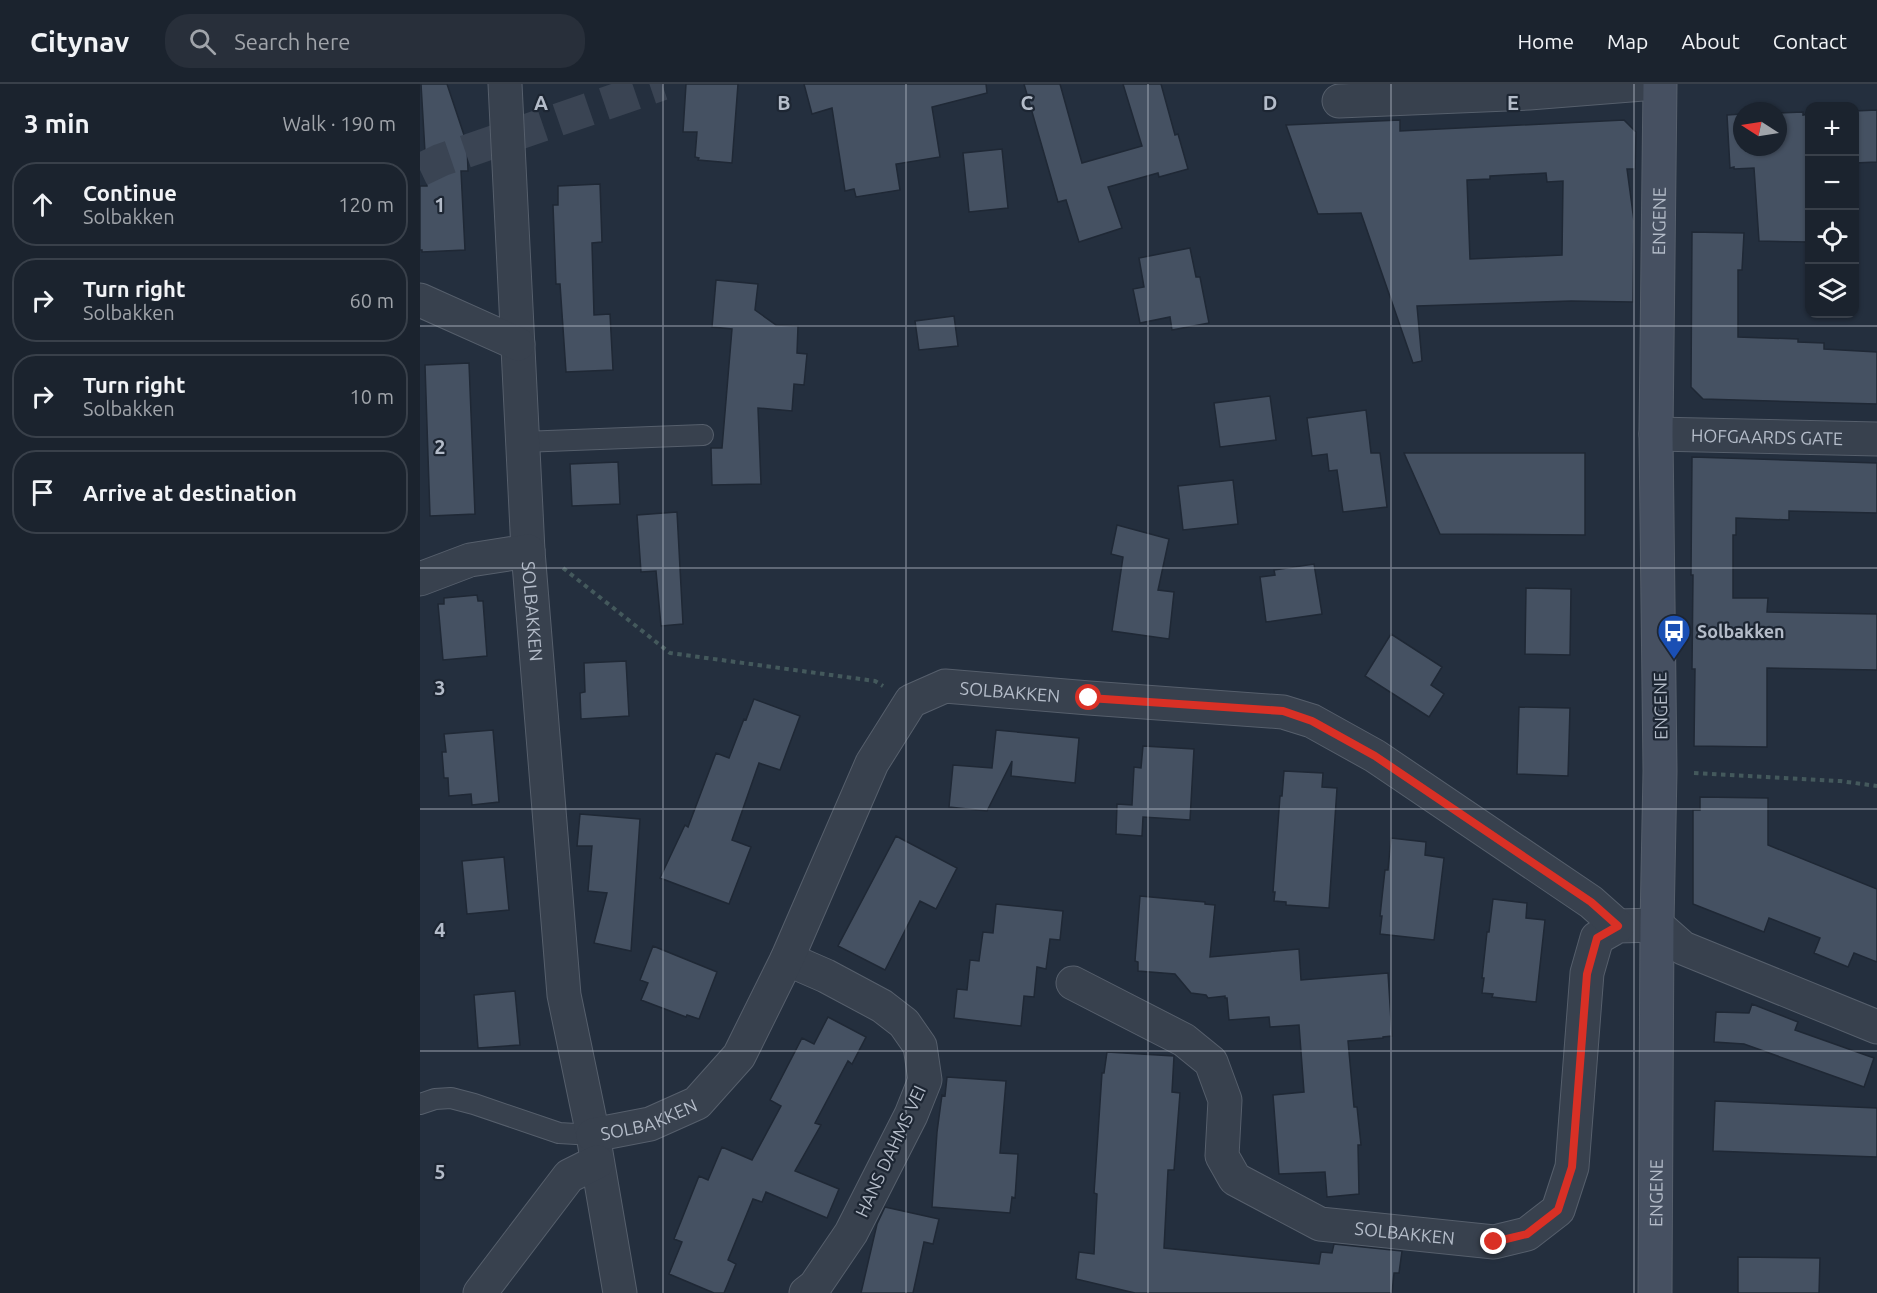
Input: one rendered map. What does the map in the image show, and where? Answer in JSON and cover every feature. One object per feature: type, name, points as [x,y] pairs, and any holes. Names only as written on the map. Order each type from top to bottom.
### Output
[{"type":"main road","name":"ENGENE","points":[[1655,1293],[1660,771],[1656,434],[1660,84]]},
{"type":"street","name":"SOLBAKKEN","points":[[505,84],[528,551],[564,995],[595,1149],[697,1103],[739,1056],[787,959],[872,763],[911,701],[945,686],[1283,711],[1312,721],[1375,756],[1591,902],[1618,926],[1597,938],[1587,974],[1572,1167],[1558,1210],[1527,1234],[1494,1242],[1320,1224],[1235,1179],[1222,1156],[1225,1100],[1211,1062],[1184,1040],[1072,983]]},
{"type":"street","points":[[1339,101],[1529,93],[1643,84]]},
{"type":"street","points":[[420,300],[518,344]]},
{"type":"street","name":"HOFGAARDS GATE","points":[[1656,434],[1877,439]]},
{"type":"street","points":[[420,579],[470,560],[528,551]]},
{"type":"street","points":[[1618,926],[1657,926],[1683,948],[1877,1027]]},
{"type":"street","name":"HANS DAHMS VEI","points":[[787,959],[826,976],[882,1006],[904,1023],[920,1046],[925,1080],[911,1115],[851,1233],[814,1286],[806,1293]]},
{"type":"street","points":[[480,1293],[568,1176],[595,1149]]},
{"type":"street","points":[[595,1149],[620,1293]]},
{"type":"lane","points":[[522,442],[703,435]]},
{"type":"lane","name":"SOLBAKKEN","points":[[420,1104],[435,1099],[452,1098],[559,1133],[595,1149]]},
{"type":"path","points":[[528,551],[554,561],[670,653],[875,681],[911,701]]},
{"type":"path","points":[[1660,771],[1840,781],[1877,786]]},
{"type":"building","points":[[421,84],[447,84],[467,144],[468,171],[461,171],[465,250],[422,252],[420,250],[420,186],[427,186]]},
{"type":"building","points":[[686,84],[738,84],[732,163],[698,160],[699,158],[695,157],[697,132],[683,132]]},
{"type":"building","points":[[804,84],[986,84],[987,93],[932,107],[940,157],[896,164],[900,190],[856,197],[854,189],[845,191],[832,108],[812,114]]},
{"type":"building","points":[[1024,84],[1060,84],[1082,163],[1142,146],[1123,84],[1161,84],[1175,135],[1178,134],[1188,169],[1159,177],[1158,173],[1108,187],[1122,228],[1079,242],[1066,200],[1058,202]]},
{"type":"building","points":[[1877,110],[1877,162],[1859,163],[1859,111]]},
{"type":"building","points":[[1803,112],[1805,115],[1805,242],[1759,241],[1754,168],[1730,168],[1727,115],[1733,115],[1733,156],[1787,156],[1787,113]]},
{"type":"building","points":[[1400,120],[1400,131],[1624,120],[1636,132],[1635,169],[1627,169],[1634,221],[1633,302],[1571,301],[1417,306],[1422,361],[1413,363],[1361,213],[1318,214],[1286,125]],"holes":[[[1546,173],[1547,182],[1563,181],[1562,255],[1470,259],[1467,180],[1490,179],[1490,176]]]},
{"type":"building","points":[[1002,149],[1008,208],[969,212],[963,153]]},
{"type":"building","points":[[600,184],[602,242],[592,243],[594,315],[610,314],[613,370],[566,372],[560,284],[556,284],[553,205],[558,205],[558,186]]},
{"type":"building","points":[[1692,232],[1744,233],[1742,270],[1738,270],[1738,337],[1798,339],[1798,342],[1824,343],[1824,349],[1877,352],[1877,404],[1703,399],[1691,387]]},
{"type":"building","points":[[1190,248],[1196,277],[1200,277],[1209,323],[1172,330],[1170,317],[1140,323],[1133,289],[1144,287],[1139,258]]},
{"type":"building","points":[[716,280],[758,284],[755,310],[776,325],[798,326],[797,353],[807,354],[804,385],[794,384],[792,411],[758,408],[761,484],[712,485],[711,448],[722,448],[732,329],[712,327]]},
{"type":"building","points":[[954,316],[958,346],[919,350],[915,321]]},
{"type":"building","points":[[469,363],[475,514],[430,516],[425,365]]},
{"type":"building","points":[[1270,396],[1276,440],[1220,447],[1214,403]]},
{"type":"building","points":[[1366,410],[1371,453],[1380,453],[1387,507],[1343,512],[1337,470],[1329,471],[1327,454],[1312,456],[1307,418]]},
{"type":"building","points":[[1404,453],[1585,453],[1585,535],[1440,534]]},
{"type":"building","points":[[1692,457],[1877,463],[1877,513],[1789,511],[1789,520],[1736,518],[1736,535],[1733,535],[1733,598],[1768,598],[1767,612],[1877,614],[1877,670],[1767,668],[1767,747],[1694,746],[1695,669],[1692,669],[1693,575],[1691,575]]},
{"type":"building","points":[[618,462],[620,504],[572,506],[570,464]]},
{"type":"building","points":[[1233,480],[1238,524],[1183,530],[1178,486]]},
{"type":"building","points":[[677,512],[683,624],[661,626],[656,571],[641,572],[637,515]]},
{"type":"building","points":[[1117,525],[1169,539],[1158,590],[1174,592],[1169,639],[1112,631],[1123,557],[1111,554]]},
{"type":"building","points":[[1314,564],[1322,614],[1266,622],[1260,577],[1275,575],[1274,570]]},
{"type":"building","points":[[1526,588],[1571,589],[1570,655],[1525,654]]},
{"type":"building","points":[[477,595],[478,601],[483,601],[487,656],[443,660],[438,604],[444,604],[444,598]]},
{"type":"building","points":[[1391,634],[1442,667],[1431,685],[1444,694],[1429,717],[1365,676]]},
{"type":"building","points":[[626,661],[629,716],[581,719],[580,693],[585,692],[584,663]]},
{"type":"building","points":[[754,699],[800,716],[780,770],[759,763],[732,840],[751,847],[729,904],[660,878],[685,825],[688,827],[716,753],[729,758]]},
{"type":"building","points":[[1519,707],[1570,708],[1568,776],[1517,774]]},
{"type":"building","points":[[493,730],[499,802],[472,805],[471,794],[449,796],[448,778],[444,778],[442,752],[446,752],[444,734]]},
{"type":"building","points":[[996,730],[1079,738],[1075,783],[1011,776],[1012,761],[987,811],[949,807],[953,765],[992,768]]},
{"type":"building","points":[[1143,746],[1194,749],[1190,820],[1143,817],[1142,836],[1116,834],[1117,804],[1132,805],[1134,767],[1141,768]]},
{"type":"building","points":[[1284,771],[1323,773],[1322,787],[1337,788],[1329,908],[1286,905],[1286,902],[1274,901],[1280,796],[1282,796]]},
{"type":"building","points":[[1700,797],[1768,798],[1768,845],[1877,889],[1877,962],[1854,953],[1848,967],[1814,953],[1820,938],[1769,918],[1764,932],[1693,904],[1693,810],[1700,810]]},
{"type":"building","points":[[580,814],[640,819],[631,951],[594,943],[607,893],[588,891],[592,846],[577,846]]},
{"type":"building","points":[[896,836],[957,868],[936,909],[920,901],[885,970],[838,946]]},
{"type":"building","points":[[1391,838],[1426,842],[1425,855],[1444,858],[1434,940],[1380,934],[1385,870],[1388,870]]},
{"type":"building","points":[[504,857],[509,910],[467,914],[462,861]]},
{"type":"building","points":[[1140,896],[1215,905],[1210,957],[1299,949],[1301,980],[1388,973],[1392,1036],[1348,1041],[1354,1107],[1357,1107],[1361,1145],[1358,1145],[1359,1194],[1327,1197],[1325,1172],[1279,1174],[1273,1095],[1304,1092],[1299,1025],[1270,1027],[1269,1017],[1229,1020],[1225,996],[1208,998],[1206,995],[1191,993],[1175,974],[1138,971],[1138,962],[1135,961]]},
{"type":"building","points":[[1493,899],[1527,903],[1526,918],[1545,920],[1536,1002],[1492,997],[1493,994],[1482,993],[1487,932],[1489,932]]},
{"type":"building","points":[[996,904],[1063,911],[1060,940],[1050,939],[1046,969],[1037,967],[1034,997],[1024,996],[1021,1026],[954,1018],[957,989],[967,990],[970,960],[979,961],[983,932],[993,933]]},
{"type":"building","points":[[653,946],[717,972],[699,1019],[687,1015],[686,1017],[641,1000],[648,983],[640,980]]},
{"type":"building","points":[[515,991],[520,1045],[478,1048],[474,995]]},
{"type":"building","points":[[1752,1004],[1798,1022],[1795,1030],[1874,1058],[1864,1087],[1744,1044],[1714,1042],[1716,1012],[1749,1013]]},
{"type":"building","points":[[828,1017],[866,1037],[852,1064],[848,1061],[815,1123],[821,1125],[795,1171],[839,1189],[827,1218],[766,1192],[762,1202],[753,1199],[728,1260],[736,1264],[724,1293],[714,1293],[669,1274],[682,1242],[674,1239],[699,1176],[708,1180],[722,1147],[752,1160],[781,1106],[770,1100],[802,1038],[814,1044]]},
{"type":"building","points":[[1107,1052],[1174,1056],[1172,1092],[1180,1093],[1174,1170],[1168,1170],[1164,1248],[1319,1264],[1321,1252],[1332,1253],[1334,1244],[1402,1251],[1399,1273],[1394,1273],[1392,1293],[1135,1293],[1076,1279],[1079,1252],[1094,1254],[1097,1194],[1094,1193],[1102,1073],[1104,1073]]},
{"type":"building","points":[[947,1077],[1006,1081],[1000,1153],[1018,1154],[1015,1198],[1012,1197],[1010,1213],[932,1207],[937,1132]]},
{"type":"building","points":[[1715,1101],[1877,1108],[1877,1157],[1713,1151]]},
{"type":"building","points":[[885,1207],[939,1219],[933,1244],[924,1242],[913,1293],[861,1293],[877,1224]]},
{"type":"building","points":[[1738,1257],[1820,1258],[1819,1293],[1738,1293]]},
{"type":"tunnel","points":[[420,170],[441,160],[662,84]]},
{"type":"place","name":"Solbakken","points":[[1674,660]]},
{"type":"route","points":[[1089,698],[1283,711],[1312,721],[1375,756],[1591,902],[1618,926],[1597,938],[1587,974],[1572,1167],[1558,1210],[1527,1234],[1494,1242]]}]
